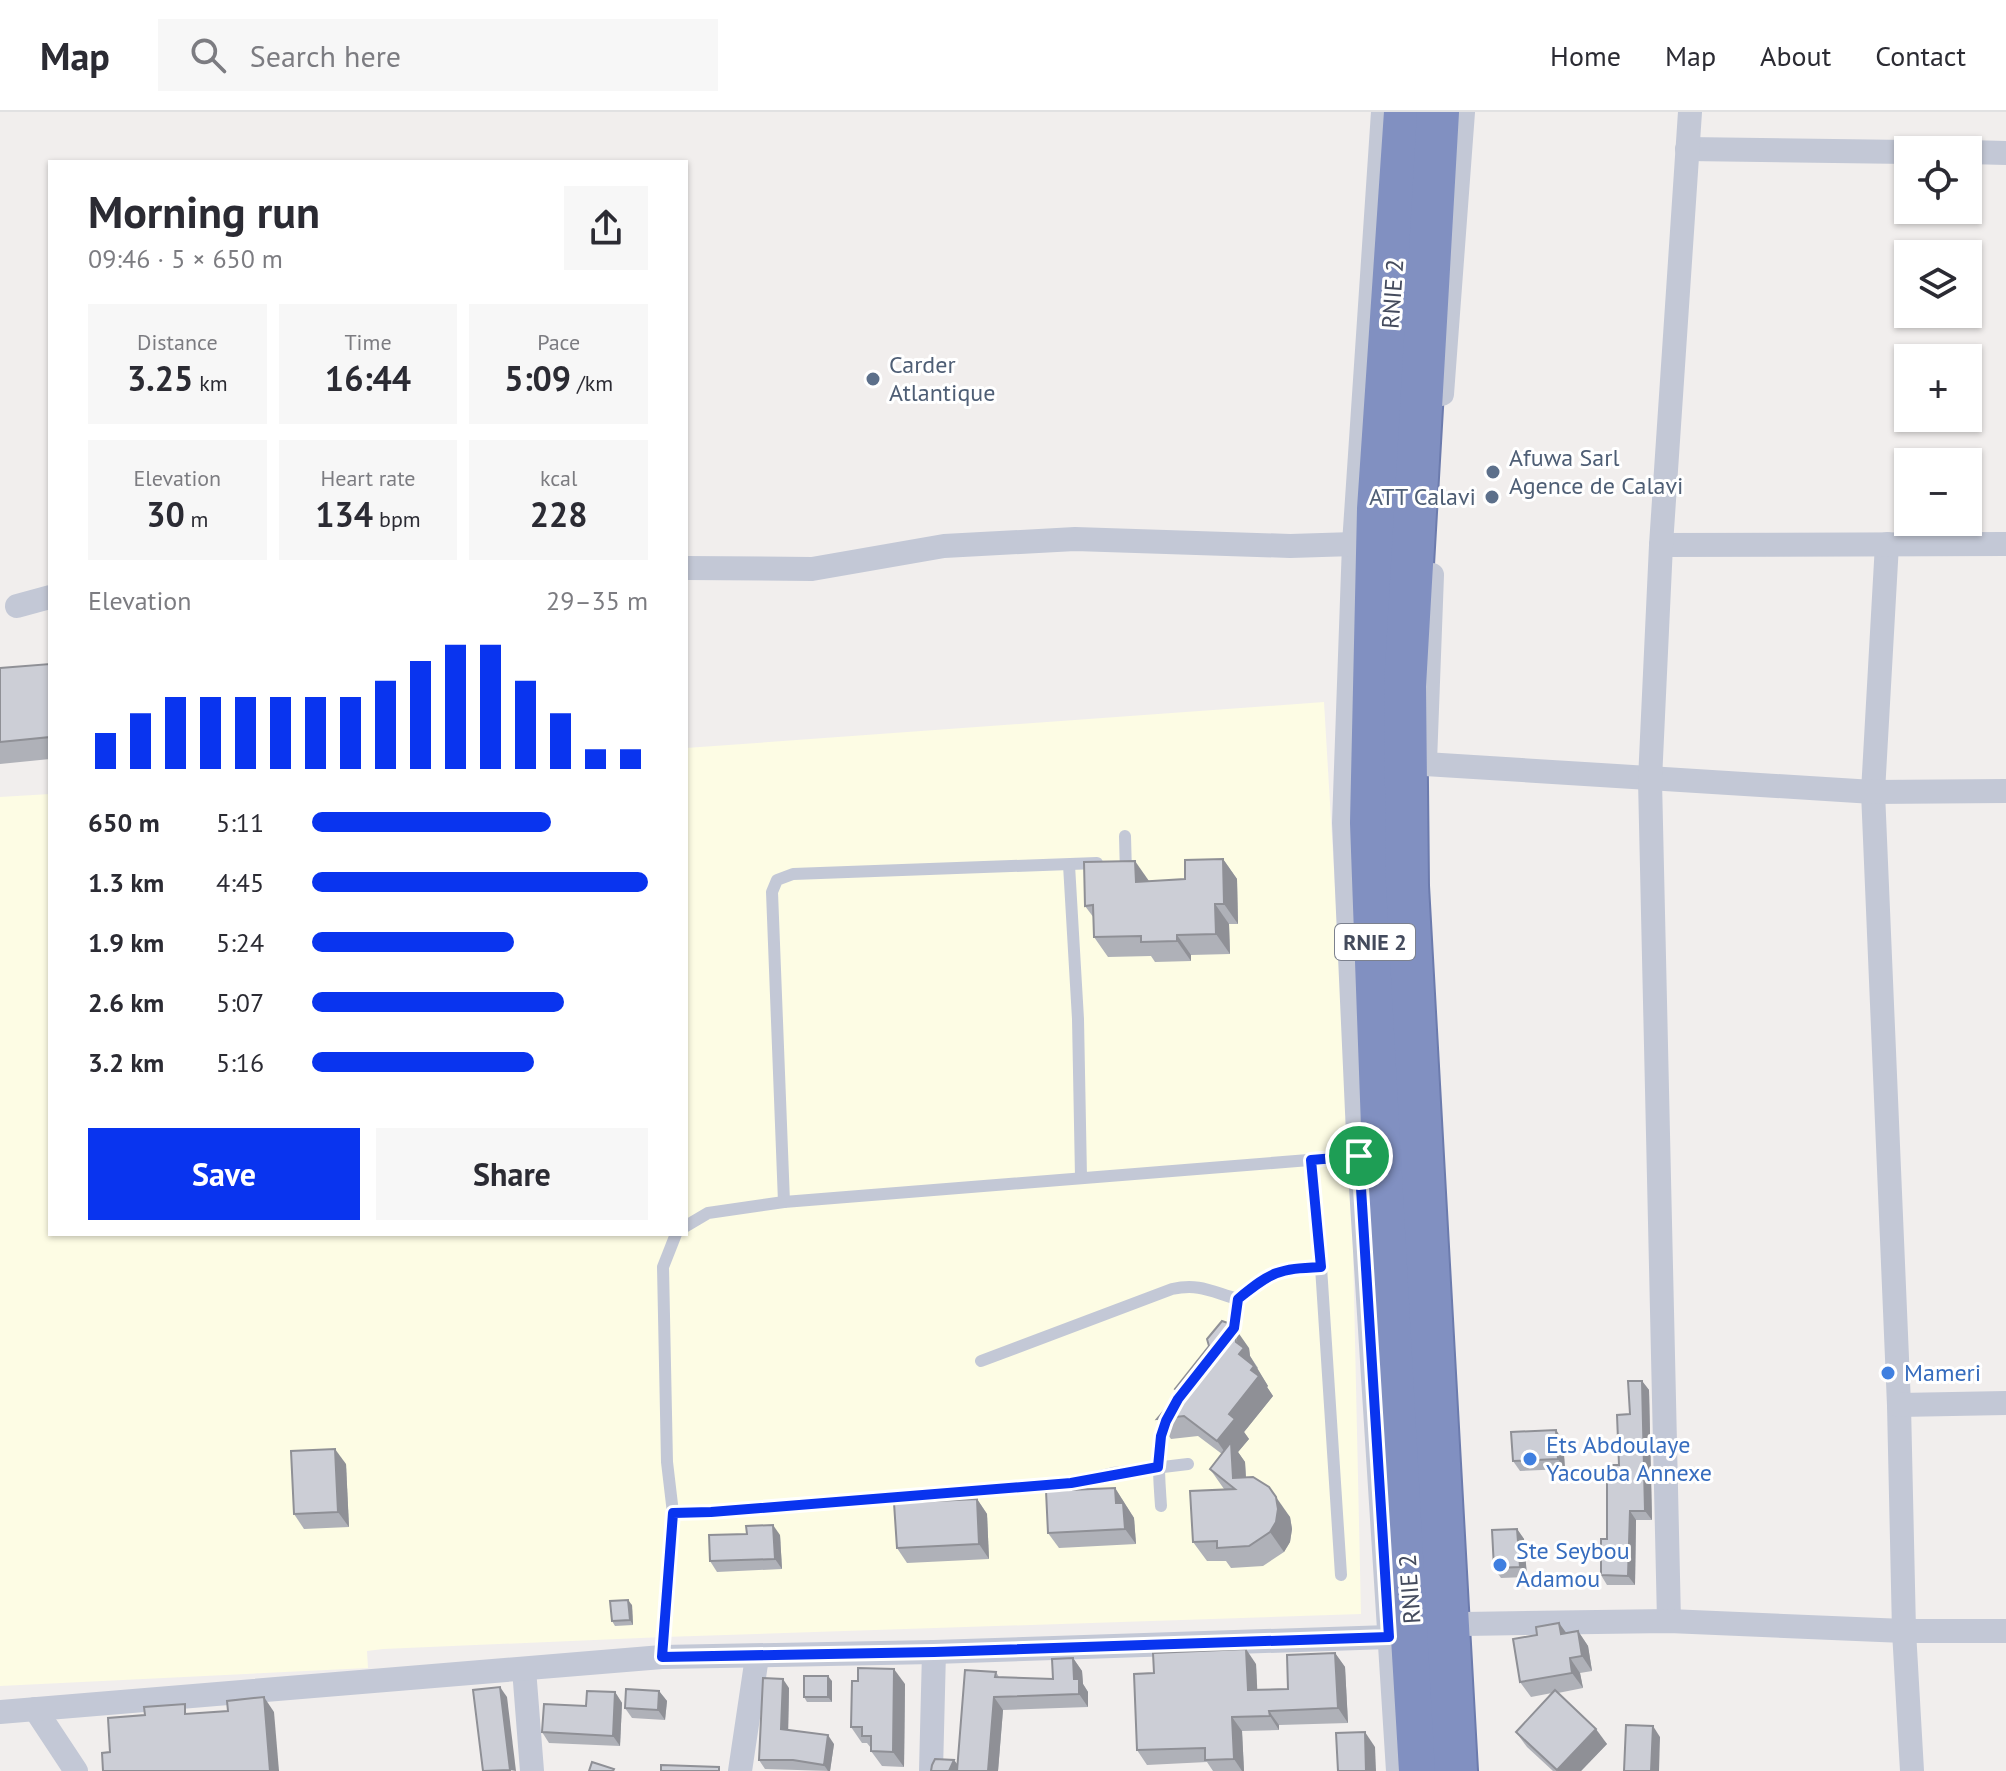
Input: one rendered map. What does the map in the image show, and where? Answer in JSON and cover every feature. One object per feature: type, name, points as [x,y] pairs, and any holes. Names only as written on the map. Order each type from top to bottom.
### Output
[{"type":"highway","name":"RNIE 2","points":[[1405,112],[1378,509],[1371,823],[1383,1154],[1420,1771]]},
{"type":"highway","name":"RNIE 2","points":[[1438,112],[1405,686],[1407,886],[1456,1771]]},
{"type":"street","points":[[1383,112],[1354,544],[1344,823],[1359,1156],[1398,1771]]},
{"type":"street","points":[[1463,112],[1434,517],[1425,828],[1472,1771]]},
{"type":"street","points":[[1669,1621],[1650,780],[1661,545],[1690,112]]},
{"type":"street","points":[[1687,149],[1894,152]]},
{"type":"street","points":[[1982,152],[2006,153]]},
{"type":"street","points":[[688,568],[812,569],[944,546],[1075,539],[1290,546],[1354,544]]},
{"type":"street","points":[[1887,544],[1873,792],[1899,1405],[1904,1631],[1912,1771]]},
{"type":"street","points":[[1661,545],[2006,544]]},
{"type":"street","points":[[17,606],[48,598]]},
{"type":"street","points":[[1425,764],[1873,792],[2006,791]]},
{"type":"street","points":[[1899,1405],[2006,1403]]},
{"type":"street","points":[[1464,1624],[1669,1621],[1904,1631],[2006,1631]]},
{"type":"street","points":[[0,1712],[662,1657],[757,1657],[1389,1637]]},
{"type":"street","points":[[931,1771],[934,1652]]},
{"type":"street","points":[[740,1771],[757,1657]]},
{"type":"street","points":[[524,1669],[532,1771]]},
{"type":"street","points":[[35,1709],[76,1771]]},
{"type":"lane","points":[[784,1202],[772,892],[777,880],[793,874],[1069,865],[1125,868],[1125,836]]},
{"type":"lane","points":[[1069,865],[1078,1019],[1081,1177]]},
{"type":"lane","points":[[688,1225],[708,1213],[784,1202],[1359,1156]]},
{"type":"lane","points":[[1311,1160],[1341,1575]]},
{"type":"lane","points":[[662,1657],[673,1513],[667,1462],[663,1267],[675,1236]]},
{"type":"lane","points":[[1215,1352],[1234,1328],[1238,1299],[1267,1275],[1285,1269],[1321,1267]]},
{"type":"lane","points":[[981,1361],[1172,1289],[1190,1285],[1238,1299]]},
{"type":"lane","points":[[1161,1506],[1158,1467],[1161,1436],[1178,1399]]},
{"type":"lane","points":[[673,1513],[1071,1483],[1188,1464]]},
{"type":"shaded area","points":[[1324,702],[1351,1158],[1361,1614],[383,1649],[367,1651],[368,1668],[0,1686],[0,797],[48,794],[48,1236],[688,1236],[688,748]]},
{"type":"building","points":[[48,664],[48,737],[0,742],[0,668]]},
{"type":"building","points":[[1223,859],[1224,904],[1215,904],[1216,934],[1177,935],[1177,941],[1141,942],[1141,936],[1094,937],[1093,905],[1085,906],[1084,862],[1135,861],[1136,882],[1185,879],[1185,860]]},
{"type":"building","points":[[1222,1321],[1235,1328],[1236,1342],[1244,1348],[1239,1354],[1254,1366],[1251,1370],[1259,1376],[1229,1414],[1235,1419],[1217,1441],[1184,1416],[1157,1419],[1180,1392],[1175,1389],[1209,1346],[1207,1339]]},
{"type":"building","points":[[1628,1381],[1642,1381],[1645,1511],[1630,1511],[1628,1576],[1601,1575],[1601,1539],[1607,1539],[1607,1465],[1619,1465],[1617,1415],[1630,1414]]},
{"type":"building","points":[[1556,1430],[1558,1459],[1513,1461],[1511,1432]]},
{"type":"building","points":[[1231,1442],[1233,1478],[1253,1477],[1269,1487],[1276,1497],[1276,1522],[1270,1532],[1249,1546],[1217,1548],[1217,1541],[1193,1542],[1190,1491],[1235,1489],[1210,1469]]},
{"type":"building","points":[[335,1449],[338,1512],[294,1514],[291,1451]]},
{"type":"building","points":[[1115,1488],[1116,1503],[1123,1503],[1125,1529],[1048,1533],[1046,1491]]},
{"type":"building","points":[[977,1499],[979,1544],[897,1548],[894,1503]]},
{"type":"building","points":[[773,1525],[775,1559],[710,1561],[709,1535],[747,1534],[746,1526]]},
{"type":"building","points":[[1517,1529],[1520,1567],[1494,1568],[1492,1530]]},
{"type":"building","points":[[628,1600],[630,1620],[612,1621],[610,1601]]},
{"type":"building","points":[[1559,1623],[1561,1634],[1578,1631],[1582,1656],[1570,1658],[1572,1673],[1520,1682],[1513,1639],[1537,1635],[1536,1627]]},
{"type":"building","points":[[1246,1649],[1248,1690],[1288,1689],[1287,1655],[1335,1653],[1338,1708],[1269,1711],[1270,1716],[1232,1717],[1234,1759],[1205,1760],[1205,1748],[1137,1750],[1134,1674],[1154,1673],[1153,1653]]},
{"type":"building","points":[[1073,1658],[1074,1679],[1079,1679],[1079,1694],[994,1697],[988,1771],[957,1771],[965,1670],[996,1672],[995,1677],[1053,1679],[1052,1659]]},
{"type":"building","points":[[858,1668],[894,1669],[893,1752],[871,1751],[871,1736],[862,1736],[862,1727],[851,1727],[852,1681],[858,1681]]},
{"type":"building","points":[[804,1676],[828,1676],[828,1697],[804,1697]]},
{"type":"building","points":[[763,1678],[783,1679],[781,1729],[828,1735],[824,1765],[793,1760],[759,1760]]},
{"type":"building","points":[[500,1687],[510,1770],[483,1771],[473,1690]]},
{"type":"building","points":[[626,1689],[659,1691],[658,1710],[625,1708]]},
{"type":"building","points":[[1555,1690],[1596,1729],[1557,1770],[1516,1732]]},
{"type":"building","points":[[587,1691],[615,1692],[613,1736],[542,1732],[544,1704],[586,1706]]},
{"type":"building","points":[[264,1697],[270,1771],[103,1771],[102,1753],[110,1752],[108,1718],[145,1715],[144,1707],[185,1704],[185,1714],[228,1711],[227,1701]]},
{"type":"building","points":[[1626,1725],[1653,1726],[1651,1771],[1624,1771]]},
{"type":"building","points":[[1365,1732],[1366,1771],[1338,1771],[1336,1733]]},
{"type":"building","points":[[935,1759],[954,1760],[949,1771],[931,1771]]},
{"type":"building","points":[[592,1762],[614,1769],[589,1771]]},
{"type":"building","points":[[661,1765],[719,1767],[719,1771],[661,1771]]},
{"type":"place","name":"Carder Atlantique","points":[[873,379]]},
{"type":"place","name":"Afuwa Sarl Agence de Calavi","points":[[1493,472]]},
{"type":"place","name":"ATT Calavi","points":[[1492,497]]},
{"type":"place","name":"Mameri","points":[[1888,1373]]},
{"type":"place","name":"Ets Abdoulaye Yacouba Annexe","points":[[1530,1459]]},
{"type":"place","name":"Ste Seybou Adamou","points":[[1500,1565]]},
{"type":"route","points":[[1359,1156],[1389,1637],[757,1657],[662,1657],[673,1513],[1071,1483],[1158,1467],[1166,1421],[1178,1399],[1234,1328],[1238,1299],[1267,1275],[1285,1269],[1321,1267],[1311,1160],[1359,1156]]}]
